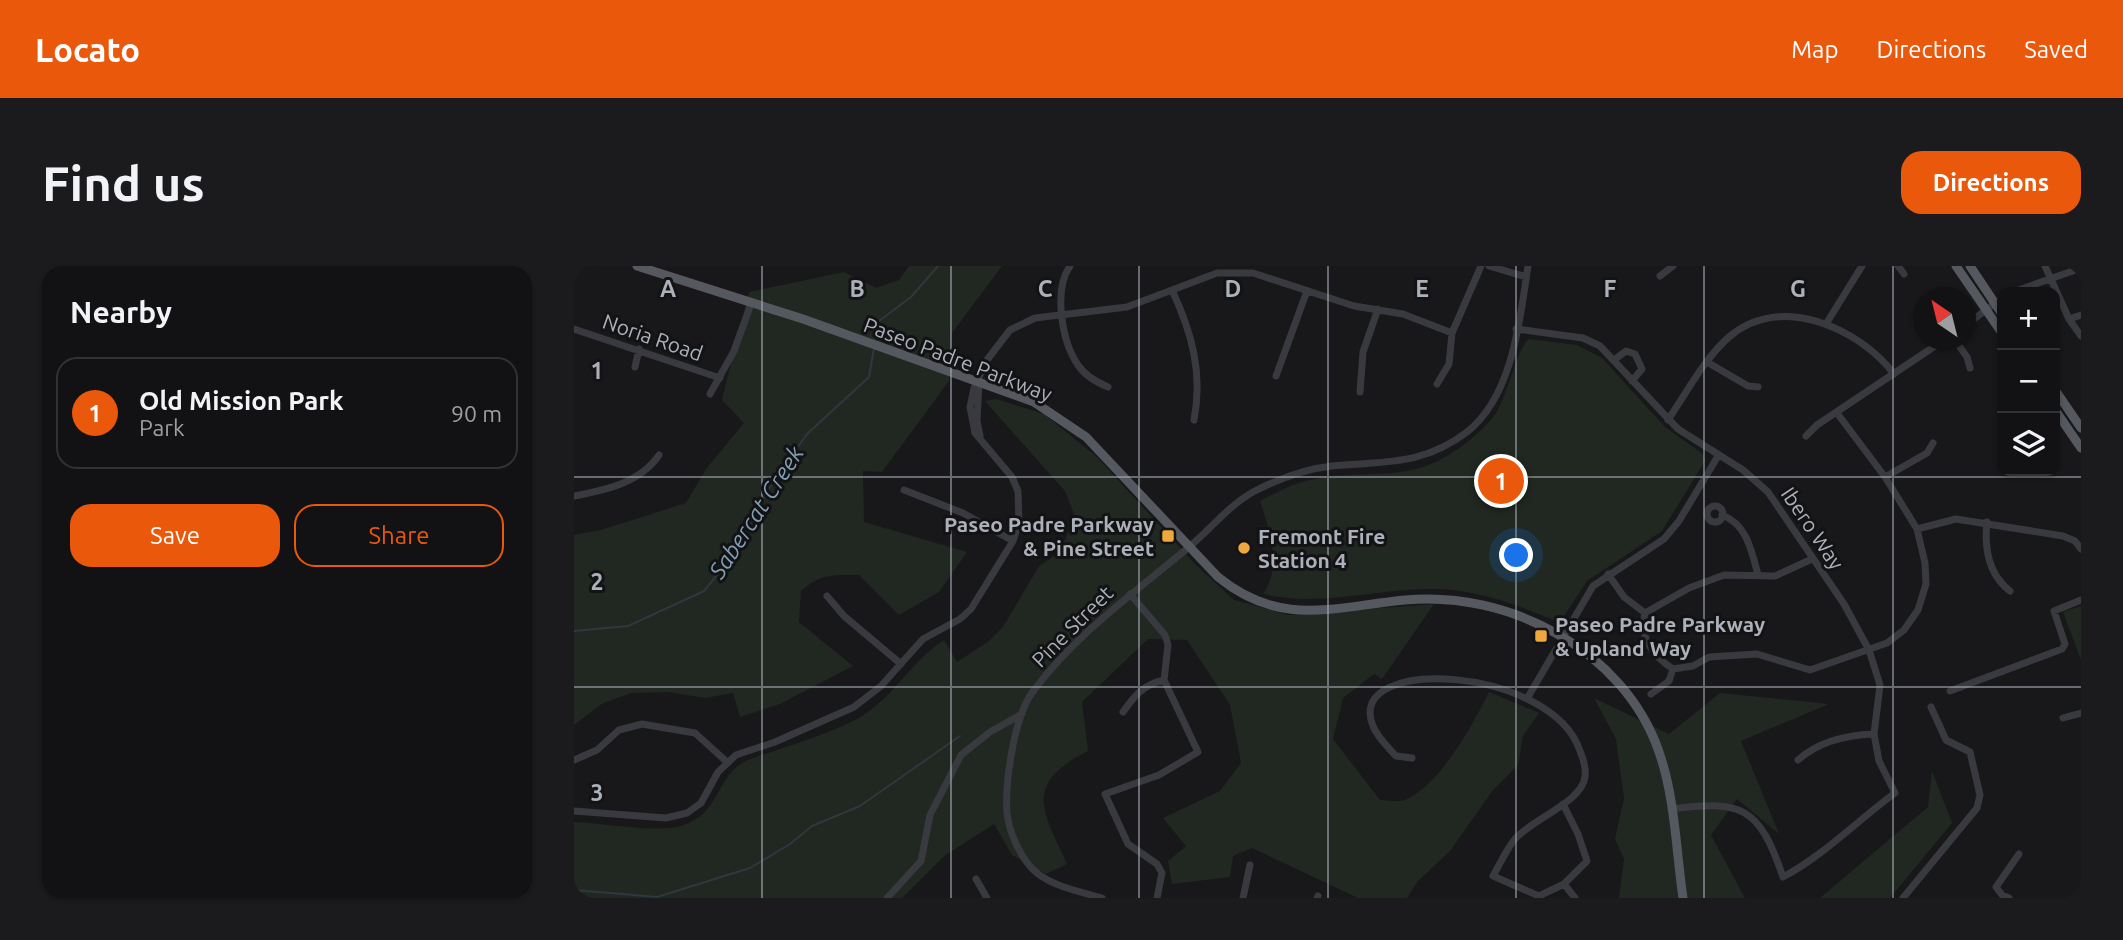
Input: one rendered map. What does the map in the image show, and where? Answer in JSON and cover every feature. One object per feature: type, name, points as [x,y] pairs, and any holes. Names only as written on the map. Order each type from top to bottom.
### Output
[{"type":"main road","name":"Paseo Padre Parkway","points":[[637,266],[803,319],[1034,402],[1086,437],[1240,594],[1264,605],[1289,610],[1321,610],[1407,600],[1449,599],[1492,607],[1563,636],[1601,664],[1637,708],[1660,752],[1683,898]]},
{"type":"main road","points":[[1956,266],[1997,325]]},
{"type":"main road","points":[[1970,266],[1997,299]]},
{"type":"main road","points":[[2060,397],[2081,428]]},
{"type":"main road","points":[[2057,413],[2081,449]]},
{"type":"street","points":[[1070,266],[1062,283],[1068,349],[1079,368],[1092,380],[1108,387]]},
{"type":"street","points":[[1437,384],[1449,364],[1452,333],[1481,266]]},
{"type":"street","points":[[1489,266],[1526,277]]},
{"type":"street","name":"Pine Street","points":[[1102,898],[1080,895],[1037,873],[1012,835],[1007,794],[1022,714],[1031,693],[1104,615],[1191,546],[1231,508],[1275,481],[1330,466],[1408,461],[1445,447],[1470,430],[1489,407],[1503,381],[1528,266]]},
{"type":"street","points":[[1660,276],[1673,266]]},
{"type":"street","points":[[1826,324],[1862,266]]},
{"type":"street","points":[[1898,266],[1904,274]]},
{"type":"street","points":[[2045,266],[2069,319],[2081,337]]},
{"type":"street","points":[[2025,287],[2081,268]]},
{"type":"street","points":[[574,811],[666,818],[678,816],[701,803],[727,762],[746,749],[775,742],[854,707],[881,686],[923,639],[960,619],[971,609],[1013,541],[1021,513],[1018,491],[1012,477],[984,446],[975,433],[971,418],[971,396],[987,359],[1010,330],[1035,318],[1127,307],[1217,273],[1253,273],[1354,306],[1403,314],[1452,333]]},
{"type":"street","points":[[1172,290],[1190,330],[1196,359],[1198,400],[1194,420]]},
{"type":"street","points":[[1276,376],[1307,291]]},
{"type":"street","points":[[1976,318],[1997,302]]},
{"type":"street","points":[[710,394],[720,378],[751,304]]},
{"type":"street","points":[[1360,392],[1363,352],[1378,309]]},
{"type":"street","points":[[1668,420],[1707,362],[1728,338],[1755,321],[1785,315],[1826,324],[1866,344],[1894,373]]},
{"type":"street","points":[[2069,319],[2081,316]]},
{"type":"street","name":"Noria Road","points":[[574,329],[720,378]]},
{"type":"street","name":"Ibero Way","points":[[1516,329],[1583,338],[1601,346],[1668,420],[1718,456],[1743,470],[1768,492],[1844,604],[1869,650],[1880,685],[1874,734],[1879,761],[1895,793],[1849,827],[1811,862],[1783,877],[1770,839],[1747,814],[1718,803],[1671,809]]},
{"type":"street","points":[[635,367],[639,349]]},
{"type":"street","points":[[1806,436],[1929,350]]},
{"type":"street","points":[[1962,350],[1970,368]]},
{"type":"street","points":[[1614,360],[1626,352],[1635,354],[1643,366],[1632,381]]},
{"type":"street","points":[[1707,362],[1748,386],[1759,387]]},
{"type":"street","points":[[1812,559],[1775,576],[1724,575],[1689,588],[1645,613],[1641,627],[1644,639],[1663,662],[1673,668],[1692,666],[1709,657],[1757,654],[1810,670],[1887,643],[1904,630],[1918,610],[1926,584],[1925,563],[1917,528],[1885,477],[1837,413]]},
{"type":"street","points":[[1885,477],[1927,453],[1933,443]]},
{"type":"street","points":[[574,496],[611,489],[649,469],[659,455]]},
{"type":"street","points":[[1528,697],[1593,586],[1664,540],[1679,521],[1718,456]]},
{"type":"street","points":[[904,490],[963,513],[1013,541]]},
{"type":"street","points":[[1722,516],[1737,524],[1749,544],[1758,575]]},
{"type":"street","points":[[1917,528],[1956,519],[1987,522],[2063,536],[2075,541],[2081,549]]},
{"type":"street","points":[[1987,522],[1985,541],[1990,567],[1999,583],[2010,591]]},
{"type":"street","points":[[1608,574],[1624,597],[1645,613]]},
{"type":"street","points":[[1130,594],[1165,635],[1168,645],[1164,680],[1198,752],[1159,775],[1105,794],[1128,844],[1157,864],[1162,873],[1157,898]]},
{"type":"street","points":[[827,596],[844,616],[901,664]]},
{"type":"street","points":[[1950,691],[2062,649],[2065,644],[2054,611],[2081,600]]},
{"type":"street","points":[[1651,694],[1669,681],[1673,668]]},
{"type":"street","points":[[1123,712],[1135,694],[1149,684],[1164,680]]},
{"type":"street","points":[[1412,758],[1396,756],[1373,726],[1372,705],[1384,688],[1393,683],[1431,680],[1480,683],[1509,689],[1528,697],[1560,718],[1569,729],[1582,757],[1586,776],[1581,791],[1532,822],[1514,840],[1493,876],[1539,896],[1564,884],[1587,861],[1578,834],[1563,804]]},
{"type":"street","points":[[1903,898],[1977,808],[1980,795],[1970,752],[1946,740],[1931,708]]},
{"type":"street","points":[[2063,718],[2081,713]]},
{"type":"street","points":[[887,898],[921,861],[930,815],[961,755],[989,732],[1022,714]]},
{"type":"street","points":[[574,760],[597,750],[619,730],[642,724],[695,733],[727,762]]},
{"type":"street","points":[[1798,760],[1810,750],[1849,736],[1874,734]]},
{"type":"street","points":[[2009,898],[2001,895],[1996,887],[2019,854]]},
{"type":"street","points":[[1243,898],[1250,865]]},
{"type":"street","points":[[976,879],[988,898]]},
{"type":"street","points":[[1564,884],[1575,898]]},
{"type":"shaded area","points":[[909,266],[1002,266],[952,333],[949,381],[882,472],[863,471],[864,522],[967,552],[939,592],[899,615],[859,575],[821,578],[801,591],[799,622],[853,666],[780,704],[740,717],[733,693],[705,698],[668,692],[632,693],[603,703],[574,725],[574,535],[601,530],[686,503],[706,469],[744,423],[722,400],[749,292],[844,272],[876,288],[899,280]]},
{"type":"shaded area","points":[[1529,339],[1577,345],[1602,358],[1665,427],[1703,454],[1705,461],[1662,531],[1587,581],[1562,619],[1556,621],[1492,598],[1452,590],[1405,590],[1310,599],[1263,594],[1272,571],[1273,548],[1260,501],[1312,479],[1399,472],[1430,464],[1452,453],[1478,433],[1494,416],[1521,351]]},
{"type":"shaded area","points":[[996,399],[1044,414],[1097,457],[1196,565],[1234,600],[1289,615],[1434,604],[1382,679],[1374,674],[1343,698],[1333,739],[1380,800],[1401,801],[1420,791],[1443,767],[1465,737],[1489,692],[1539,713],[1523,736],[1518,765],[1493,790],[1450,851],[1418,881],[1407,898],[1358,898],[1252,848],[1233,856],[1230,877],[1172,884],[1168,861],[1186,846],[1163,818],[1220,791],[1241,763],[1230,705],[1187,640],[1148,639],[1082,702],[1088,751],[1067,763],[1054,775],[1046,787],[1044,799],[1051,828],[1067,864],[1046,874],[1012,855],[994,824],[944,856],[902,898],[574,898],[574,822],[671,828],[694,821],[710,805],[733,770],[742,763],[857,719],[881,702],[921,659],[944,640],[957,662],[989,641],[1003,627],[1039,566],[1059,553],[1075,517],[1065,491],[985,401]]},
{"type":"shaded area","points":[[2081,606],[2081,660],[2063,612]]},
{"type":"shaded area","points":[[1720,693],[1829,704],[1741,741],[1779,834],[1737,799],[1711,835],[1745,898],[1619,898],[1624,859],[1615,839],[1624,798],[1616,739],[1594,698],[1669,734]]},
{"type":"shaded area","points":[[1932,771],[1952,823],[1890,898],[1820,898],[1928,807]]},
{"type":"waterway","name":"Sabercat Creek","points":[[874,342],[879,321],[911,297],[938,266]]},
{"type":"waterway","name":"Sabercat Creek","points":[[574,631],[628,626],[704,591],[734,554],[770,486],[807,434],[869,377],[874,348]]},
{"type":"waterway","points":[[574,890],[657,897],[750,868],[790,844],[812,826],[860,806],[960,736]]},
{"type":"place","name":"Old Mission Park","points":[[1501,481]]},
{"type":"place","name":"Paseo Padre Parkway & Pine Street","points":[[1168,536]]},
{"type":"place","name":"Fremont Fire Station 4","points":[[1244,548]]},
{"type":"place","name":"Paseo Padre Parkway & Upland Way","points":[[1541,636]]}]
